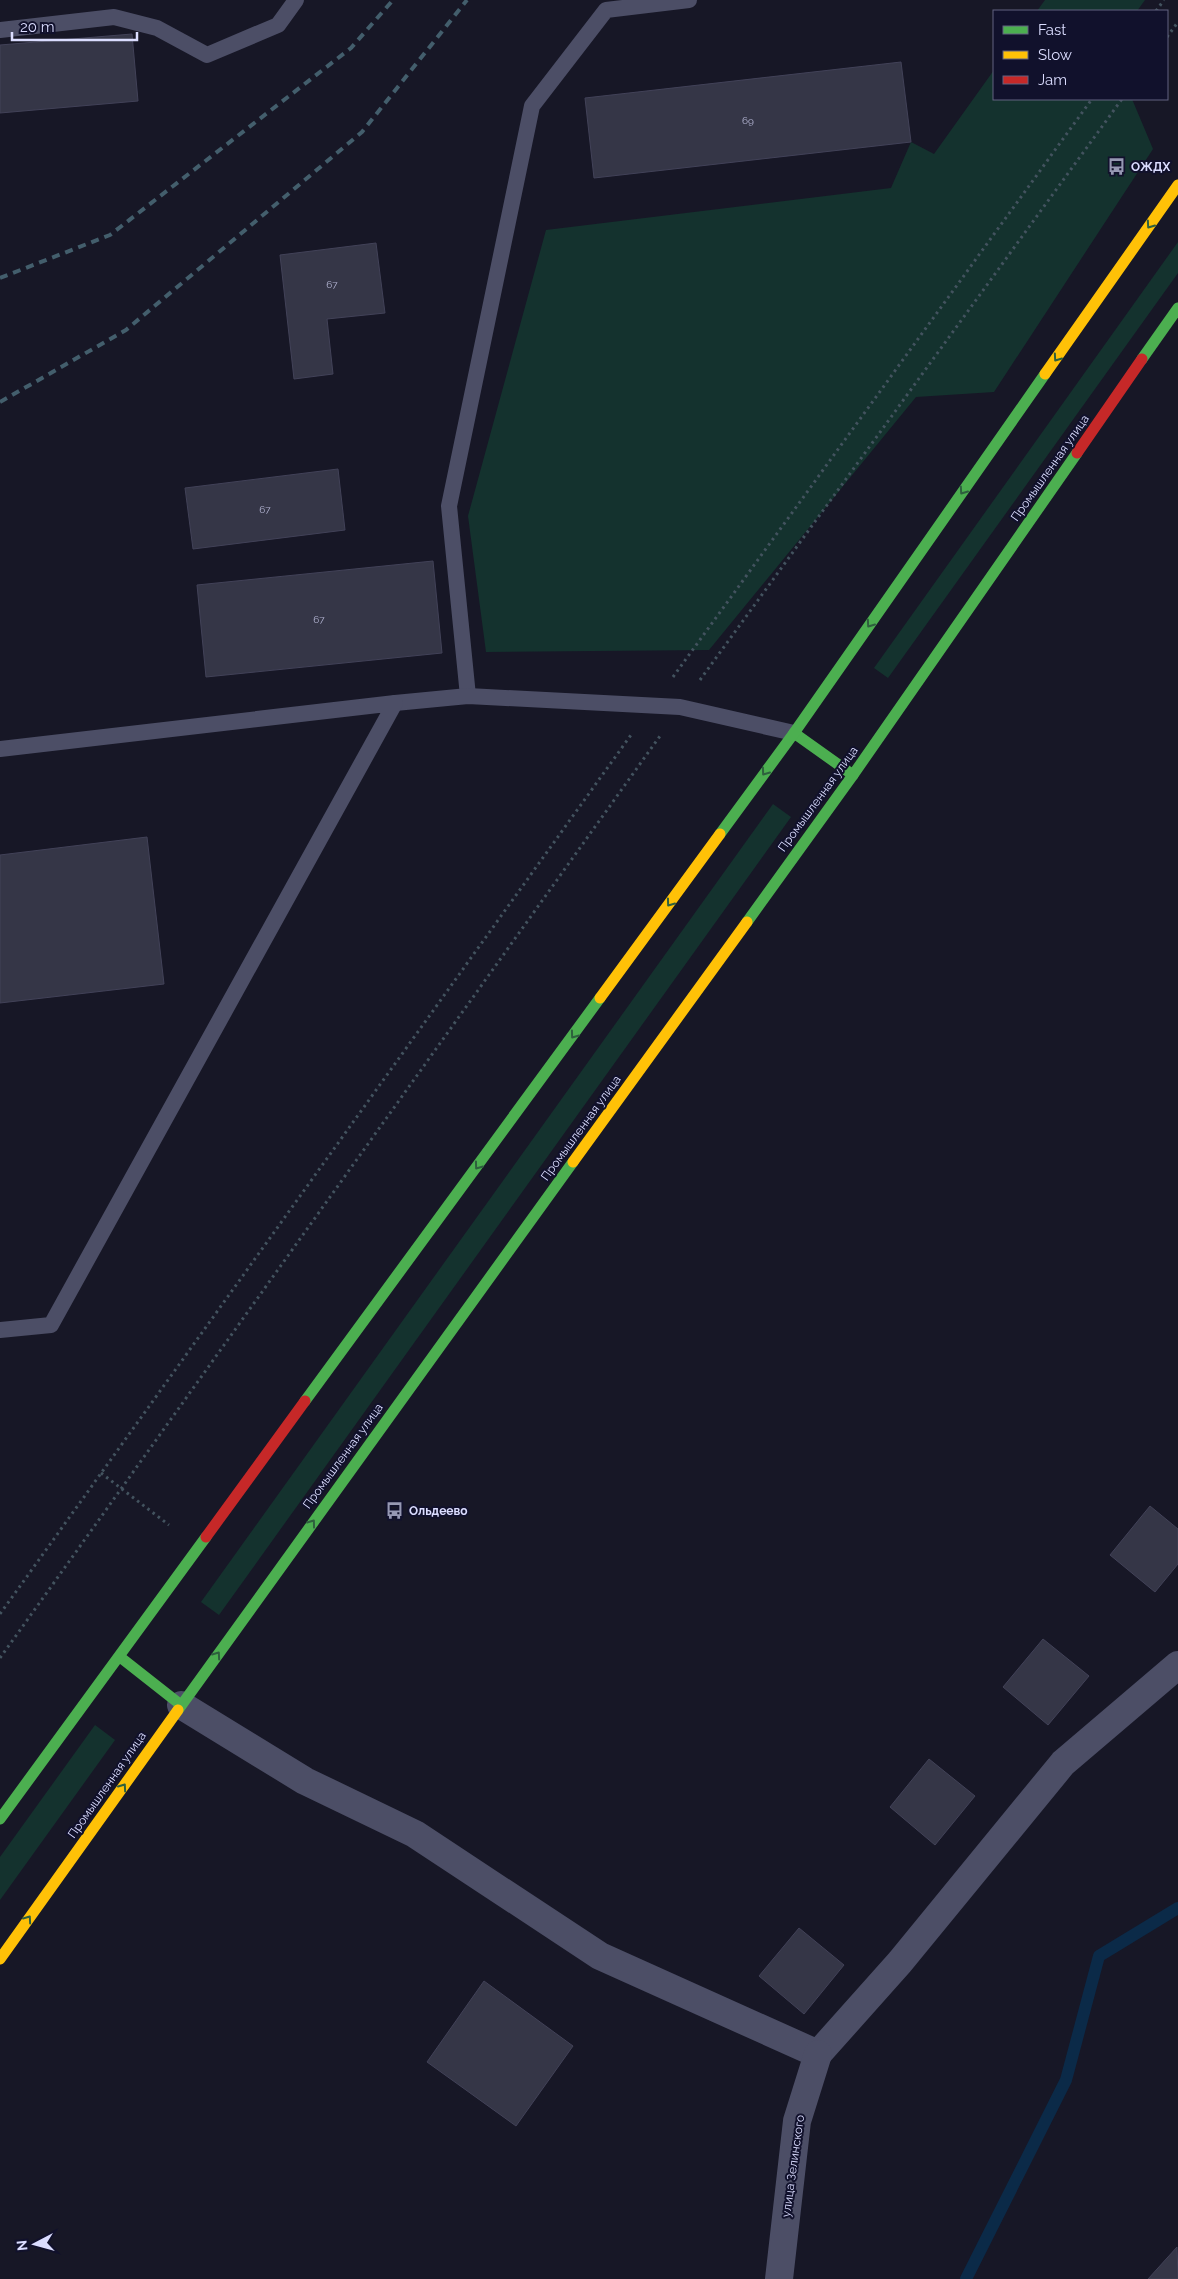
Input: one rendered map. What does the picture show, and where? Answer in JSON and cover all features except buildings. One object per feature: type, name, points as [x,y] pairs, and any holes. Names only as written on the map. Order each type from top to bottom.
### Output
[{"type":"main road","points":[[0,1819],[120,1658],[794,733],[1178,185]]},
{"type":"main road","name":"Промышленная улица","points":[[0,1959],[852,775],[1178,308]]},
{"type":"main road","points":[[794,733],[852,775]]},
{"type":"main road","points":[[120,1658],[181,1705]]},
{"type":"street","points":[[181,1705],[305,1781],[415,1834],[600,1956],[818,2054],[900,1962],[1064,1763],[1178,1665]]},
{"type":"street","name":"улица Зелинского","points":[[779,2279],[797,2121],[818,2054]]},
{"type":"lane","points":[[0,30],[114,17],[157,28],[207,55],[278,25],[296,0]]},
{"type":"lane","points":[[468,696],[449,506],[532,106],[606,10],[689,0]]},
{"type":"lane","points":[[0,749],[468,696],[680,708],[794,733]]},
{"type":"lane","points":[[0,1330],[51,1325],[395,703]]},
{"type":"path","points":[[1168,36],[1178,22]]},
{"type":"path","points":[[0,1614],[652,706],[1091,100]]},
{"type":"path","points":[[0,1658],[680,708],[1121,100]]},
{"type":"path","points":[[101,1473],[153,1513]]},
{"type":"green space","points":[[1045,0],[1145,0],[1138,10],[1038,10]]},
{"type":"green space","points":[[993,71],[993,100],[1132,100],[1153,149],[994,392],[916,397],[709,650],[486,652],[468,516],[546,230],[891,188],[911,142],[934,154]]},
{"type":"green space","points":[[1178,242],[1178,273],[888,678],[874,668]]},
{"type":"green space","points":[[773,804],[791,817],[219,1615],[201,1602]]},
{"type":"green space","points":[[95,1725],[115,1740],[0,1900],[0,1857]]},
{"type":"waterway","points":[[966,2279],[1066,2080],[1099,1956],[1178,1908]]},
{"type":"railway","points":[[0,278],[110,235],[351,48],[393,0]]},
{"type":"railway","points":[[0,402],[126,330],[362,132],[467,0]]},
{"type":"traffic: fast","points":[[1142,359],[1178,308]]},
{"type":"traffic: fast","points":[[720,834],[794,733],[1045,374]]},
{"type":"traffic: fast","points":[[747,922],[853,775],[1077,453]]},
{"type":"traffic: fast","points":[[794,733],[853,775]]},
{"type":"traffic: fast","points":[[305,1401],[600,998]]},
{"type":"traffic: fast","points":[[178,1710],[573,1162]]},
{"type":"traffic: fast","points":[[0,1819],[206,1537]]},
{"type":"traffic: fast","points":[[120,1657],[181,1705]]},
{"type":"traffic: slow","points":[[1045,374],[1178,185]]},
{"type":"traffic: slow","points":[[600,998],[720,834]]},
{"type":"traffic: slow","points":[[573,1162],[747,922]]},
{"type":"traffic: slow","points":[[0,1959],[178,1710]]},
{"type":"traffic: jam","points":[[1077,453],[1142,359]]},
{"type":"traffic: jam","points":[[206,1537],[305,1401]]},
{"type":"place","name":"ОЖДХ","points":[[1117,167]]},
{"type":"place","name":"Ольдеево","points":[[395,1511]]}]
